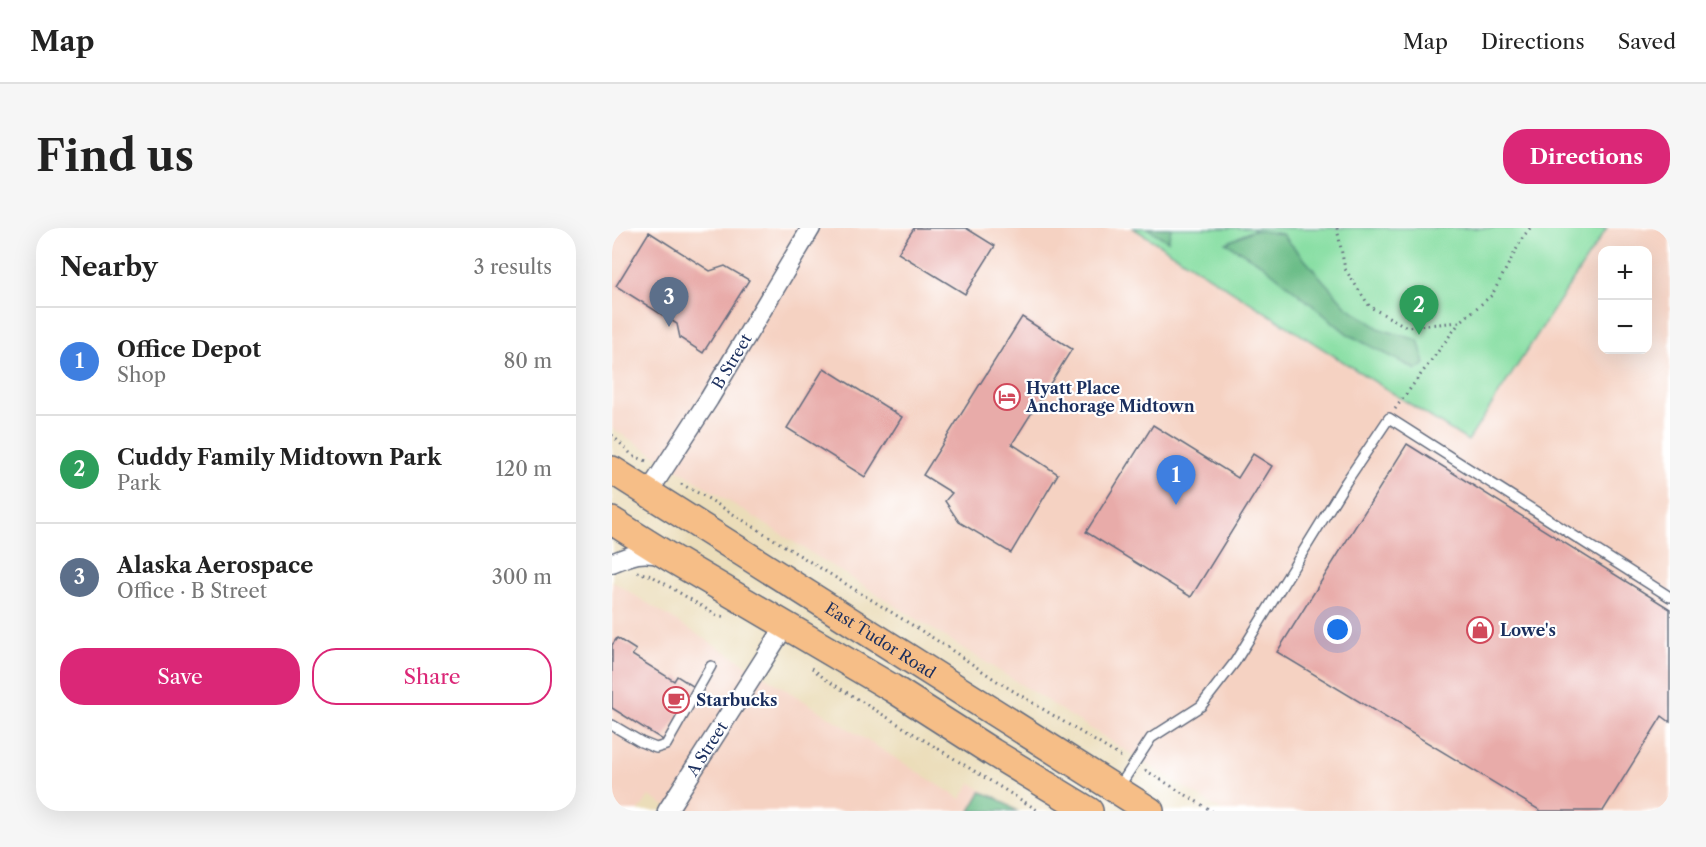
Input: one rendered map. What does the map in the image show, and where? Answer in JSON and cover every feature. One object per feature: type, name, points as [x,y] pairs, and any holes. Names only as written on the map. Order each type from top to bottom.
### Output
[{"type":"main road","name":"East Tudor Road","points":[[612,470],[1150,811]]},
{"type":"main road","name":"East Tudor Road","points":[[612,521],[892,688],[1089,811]]},
{"type":"main road","points":[[892,688],[959,713],[1093,799],[1117,790]]},
{"type":"street","name":"B Street","points":[[648,493],[709,399],[811,228]]},
{"type":"street","points":[[612,563],[636,553],[671,558]]},
{"type":"street","name":"A Street","points":[[667,811],[785,626]]},
{"type":"lane","points":[[1117,790],[1151,738],[1201,706],[1235,662],[1346,482],[1389,418],[1670,597]]},
{"type":"lane","points":[[612,725],[656,748],[666,745],[711,666]]},
{"type":"path","points":[[1336,228],[1345,269],[1370,307],[1407,327],[1460,322]]},
{"type":"path","points":[[1389,418],[1460,322],[1492,295],[1530,228]]},
{"type":"path","points":[[612,435],[632,455],[646,461]]},
{"type":"path","points":[[681,484],[704,496],[997,681],[1212,811]]},
{"type":"path","points":[[632,571],[652,576],[716,615],[728,617]]},
{"type":"path","points":[[810,666],[825,679],[1039,811]]},
{"type":"shaded area","points":[[612,228],[1133,228],[1468,441],[1607,228],[1670,228],[1670,811],[1222,811],[612,428]]},
{"type":"shaded area","points":[[612,581],[961,799],[971,783],[1014,811],[674,811],[649,796],[639,811],[612,811]]},
{"type":"green space","points":[[1133,228],[1607,228],[1468,441]]},
{"type":"green space","points":[[1147,228],[1170,228],[1168,241]]},
{"type":"green space","points":[[1253,230],[1282,234],[1346,306],[1380,329],[1418,340],[1425,364],[1417,370],[1349,335],[1263,265],[1226,243]]},
{"type":"green space","points":[[981,792],[995,797],[1017,811],[970,811]]},
{"type":"building","points":[[914,228],[966,228],[995,246],[965,294],[898,253]]},
{"type":"building","points":[[649,232],[710,271],[725,266],[749,280],[703,353],[680,338],[677,324],[616,286]]},
{"type":"building","name":"Hyatt Place Anchorage Midtown","points":[[1022,317],[1072,349],[1012,444],[1058,474],[1011,553],[959,522],[945,501],[952,493],[923,475]]},
{"type":"building","points":[[824,368],[902,417],[865,477],[787,428]]},
{"type":"building","points":[[1153,425],[1238,478],[1253,454],[1272,466],[1191,597],[1086,532]]},
{"type":"building","name":"Lowe's","points":[[1407,444],[1670,609],[1670,722],[1662,716],[1603,811],[1541,811],[1277,652]]},
{"type":"building","points":[[617,638],[636,650],[632,655],[674,681],[677,676],[696,688],[663,740],[612,708],[612,645]]},
{"type":"place","name":"Alaska Aerospace","points":[[669,327]]},
{"type":"place","name":"Cuddy Family Midtown Park","points":[[1419,335]]},
{"type":"place","name":"Hyatt Place Anchorage Midtown","points":[[1007,397]]},
{"type":"place","name":"Office Depot","points":[[1176,505]]},
{"type":"place","name":"Lowe's","points":[[1480,630]]},
{"type":"place","name":"Starbucks","points":[[676,700]]}]
